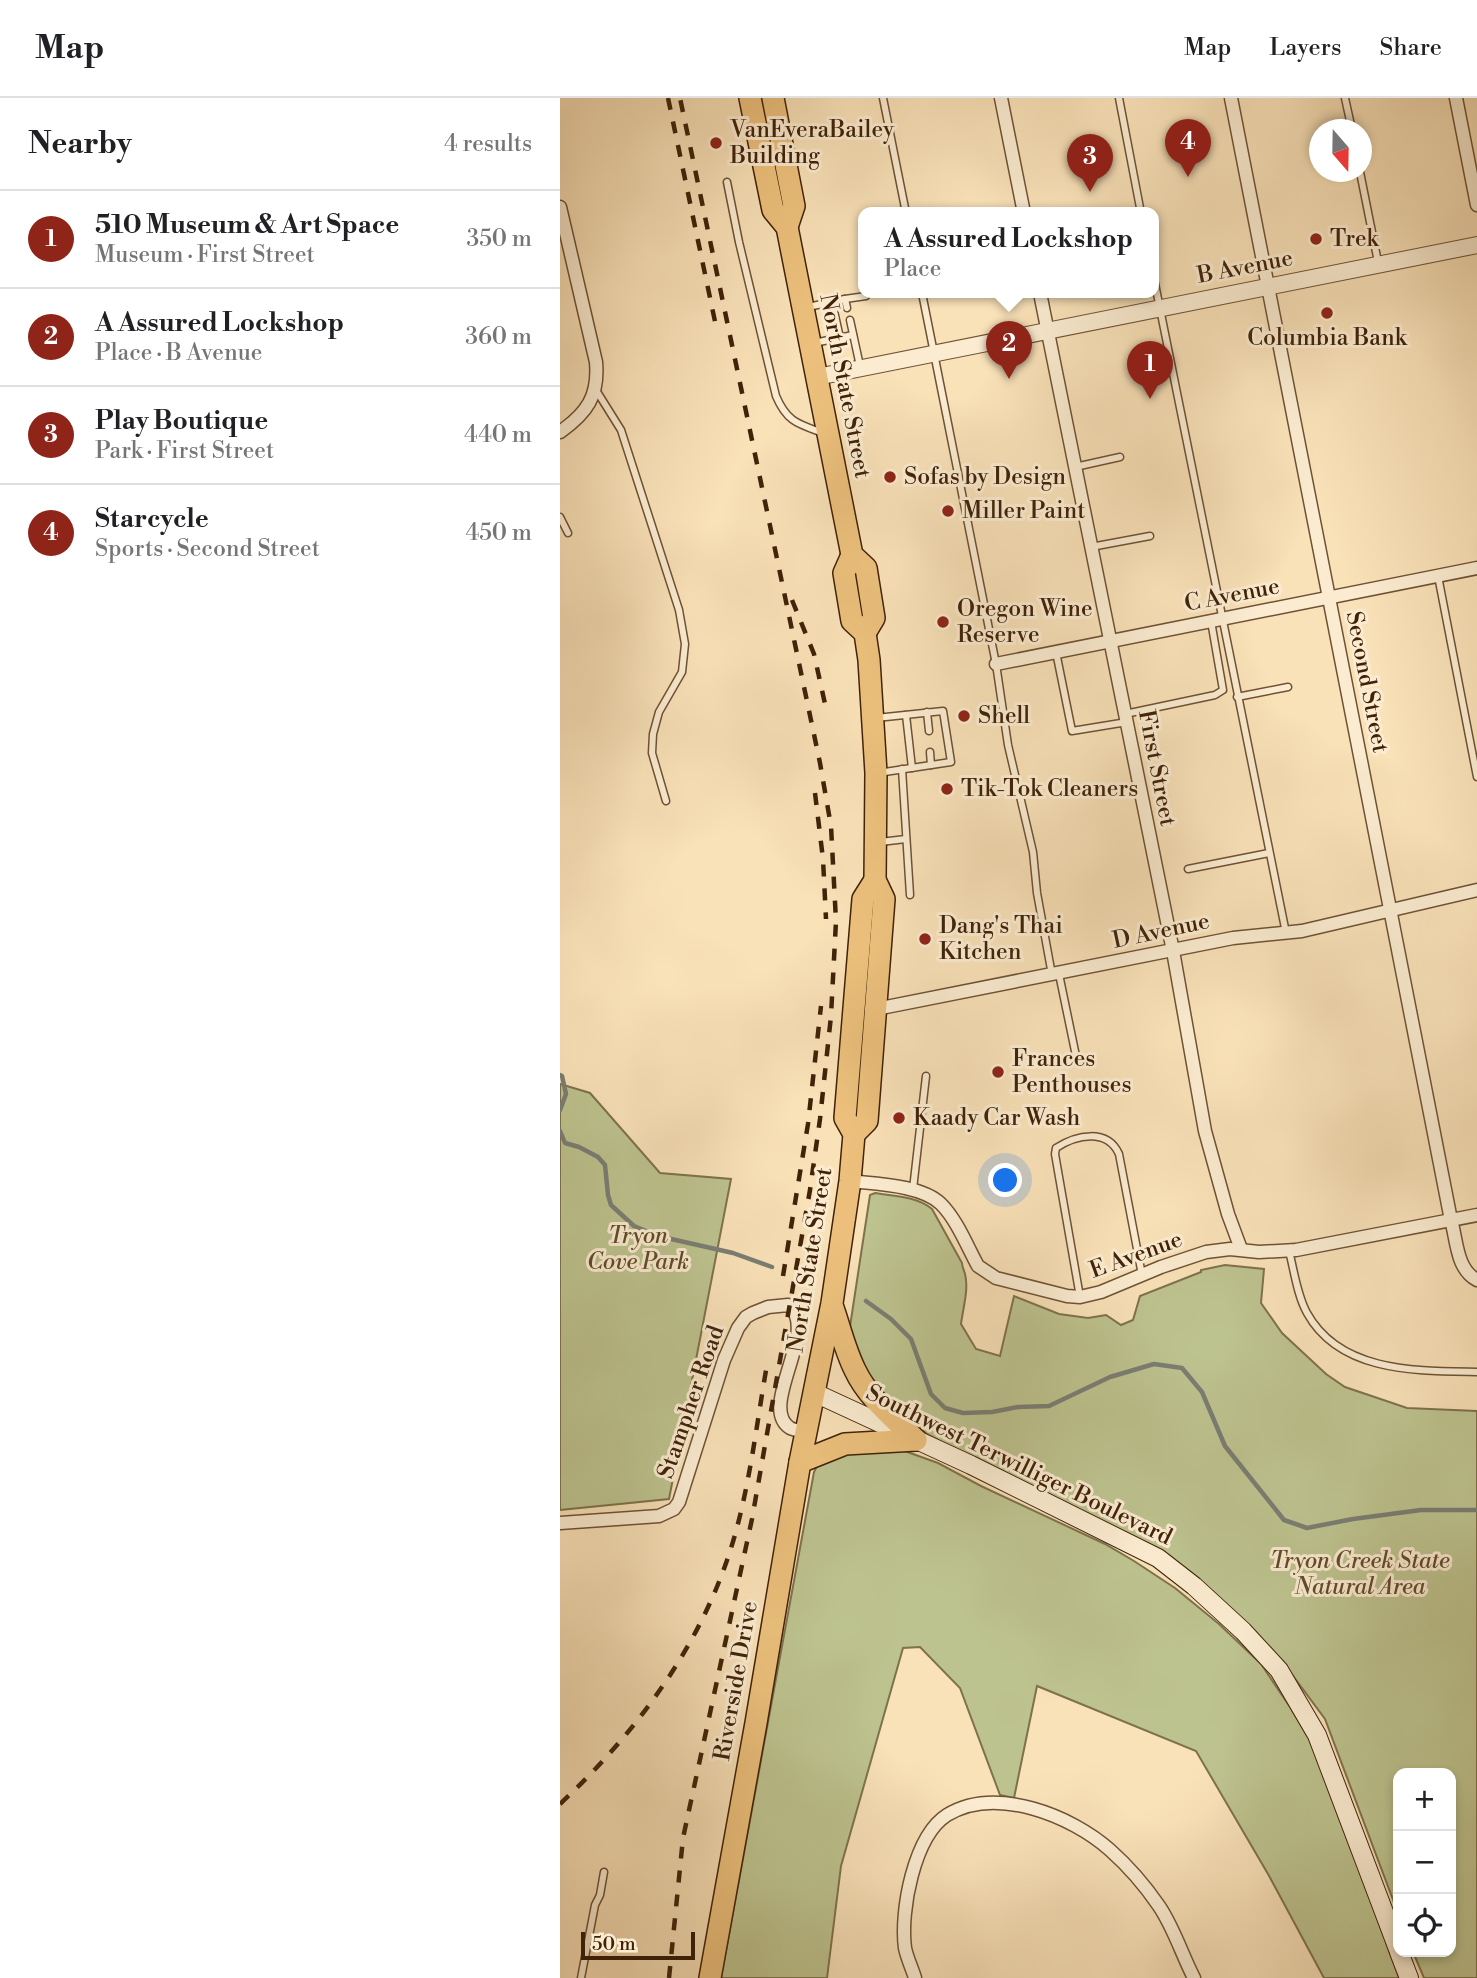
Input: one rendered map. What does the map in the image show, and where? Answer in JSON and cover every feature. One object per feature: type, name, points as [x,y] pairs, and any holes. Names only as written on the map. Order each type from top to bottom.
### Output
[{"type":"main road","name":"North State Street","points":[[750,98],[773,210],[787,227],[852,555],[866,568],[874,618],[865,634],[874,719],[877,842],[875,880],[884,899],[867,1121],[854,1134]]},
{"type":"main road","name":"North State Street","points":[[773,98],[794,206],[787,227]]},
{"type":"main road","name":"North State Street","points":[[815,1394],[850,1181],[854,1134],[845,1118],[853,1014],[863,899],[875,880]]},
{"type":"main road","points":[[832,1303],[849,1357],[860,1379],[881,1406],[916,1440]]},
{"type":"main road","name":"Riverside Drive","points":[[710,1978],[800,1462],[815,1394]]},
{"type":"main road","name":"Southwest Terwilliger Boulevard","points":[[815,1394],[1027,1492],[1158,1558],[1194,1586],[1259,1647],[1294,1692],[1317,1735],[1393,1934]]},
{"type":"main road","points":[[800,1462],[845,1444],[916,1440]]},
{"type":"main road","name":"Southwest Terwilliger Boulevard","points":[[1402,1957],[1409,1978]]},
{"type":"street","points":[[1001,98],[1023,207]]},
{"type":"street","name":"Second Street","points":[[1231,98],[1451,1220],[1462,1265],[1472,1276]]},
{"type":"street","points":[[1456,98],[1477,205]]},
{"type":"street","points":[[560,207],[596,362],[596,390],[590,403],[560,432]]},
{"type":"street","name":"B Avenue","points":[[817,377],[1477,245]]},
{"type":"street","name":"First Street","points":[[1041,298],[1173,951],[1205,1131],[1241,1249]]},
{"type":"street","name":"C Avenue","points":[[996,664],[1477,569]]},
{"type":"street","name":"D Avenue","points":[[853,1014],[1233,937],[1321,928],[1390,909],[1477,890]]},
{"type":"street","name":"E Avenue","points":[[850,1181],[913,1191],[926,1195],[941,1205],[978,1266],[990,1276],[1080,1297],[1101,1292],[1206,1252],[1241,1249],[1259,1252],[1289,1251],[1477,1214]]},
{"type":"street","name":"Stampher Road","points":[[560,1523],[659,1516],[674,1509],[679,1502],[724,1360],[738,1328],[746,1317],[783,1304],[792,1308],[798,1327],[783,1390],[781,1412],[783,1421],[791,1429],[806,1432]]},
{"type":"street","points":[[915,1978],[906,1950],[905,1907],[911,1881],[928,1837],[936,1825],[958,1810],[996,1804],[1017,1805],[1062,1819],[1110,1850],[1160,1908],[1194,1978]]},
{"type":"lane","points":[[883,98],[905,207]]},
{"type":"lane","points":[[1119,98],[1140,207]]},
{"type":"lane","points":[[1346,98],[1350,119]]},
{"type":"lane","points":[[727,182],[776,396],[782,410],[790,419],[828,435]]},
{"type":"lane","points":[[1362,182],[1378,264]]},
{"type":"lane","points":[[803,307],[858,297]]},
{"type":"lane","points":[[923,298],[996,664],[1008,746],[1033,852],[1037,893],[1076,1056]]},
{"type":"lane","points":[[1056,652],[1072,731],[1214,695],[1223,690],[1216,620],[1158,298]]},
{"type":"lane","points":[[845,299],[847,308]]},
{"type":"lane","points":[[832,302],[841,338]]},
{"type":"lane","points":[[850,320],[860,368]]},
{"type":"lane","points":[[810,344],[853,335]]},
{"type":"lane","points":[[596,390],[621,430],[679,610],[685,644],[682,672],[659,712],[653,734],[652,753],[666,801]]},
{"type":"lane","points":[[1075,467],[1120,457]]},
{"type":"lane","points":[[560,516],[568,533]]},
{"type":"lane","points":[[1091,547],[1150,536]]},
{"type":"lane","points":[[1438,576],[1477,777]]},
{"type":"lane","points":[[1216,620],[1237,697],[1286,933]]},
{"type":"lane","points":[[1237,697],[1288,687]]},
{"type":"lane","points":[[874,719],[943,711],[951,762],[876,773]]},
{"type":"lane","points":[[927,712],[929,731]]},
{"type":"lane","points":[[906,715],[912,768]]},
{"type":"lane","points":[[930,752],[931,765]]},
{"type":"lane","points":[[902,769],[910,895]]},
{"type":"lane","points":[[877,842],[906,839]]},
{"type":"lane","points":[[1188,869],[1269,853]]},
{"type":"lane","points":[[913,1191],[926,1076]]},
{"type":"lane","points":[[1080,1297],[1055,1154],[1056,1148],[1080,1136],[1106,1139],[1116,1146],[1142,1275]]},
{"type":"lane","points":[[1289,1251],[1307,1312],[1339,1347],[1362,1359],[1417,1371],[1477,1372]]},
{"type":"lane","points":[[581,1978],[604,1872]]},
{"type":"green space","name":"Tryon Cove Park","points":[[560,1084],[590,1093],[660,1173],[731,1179],[669,1499],[560,1510]]},
{"type":"green space","name":"Tryon Creek State Natural Area","points":[[875,1193],[912,1199],[932,1209],[962,1263],[966,1286],[961,1324],[976,1349],[1000,1356],[1014,1296],[1059,1314],[1088,1318],[1106,1315],[1121,1325],[1133,1320],[1140,1296],[1201,1270],[1225,1265],[1264,1269],[1261,1303],[1282,1333],[1326,1374],[1345,1387],[1407,1408],[1477,1411],[1477,1978],[1424,1978],[1415,1957],[1456,1957],[1456,1768],[1393,1768],[1393,1900],[1325,1719],[1290,1672],[1253,1630],[1211,1591],[927,1434],[903,1417],[865,1375],[849,1333],[870,1195]]},
{"type":"green space","points":[[899,1449],[938,1463],[1105,1544],[1134,1561],[1175,1588],[1219,1624],[1261,1664],[1309,1739],[1399,1978],[1324,1978],[1268,1874],[1196,1751],[1037,1686],[1014,1798],[1000,1795],[960,1688],[920,1647],[903,1648],[841,1866],[827,1978],[721,1978],[814,1472],[821,1462],[840,1452]]},
{"type":"waterway","points":[[560,1075],[566,1094],[560,1110]]},
{"type":"waterway","points":[[560,1131],[565,1143],[598,1157],[605,1165],[611,1205],[634,1226],[658,1236],[733,1253],[772,1267]]},
{"type":"waterway","points":[[866,1301],[891,1319],[911,1339],[931,1394],[945,1408],[963,1413],[1049,1406],[1110,1377],[1154,1364],[1182,1368],[1202,1392],[1225,1446],[1284,1520],[1307,1528],[1421,1510],[1477,1510]]},
{"type":"railway","points":[[668,98],[717,331]]},
{"type":"railway","points":[[669,1978],[683,1838],[752,1519],[810,1190],[831,1016],[836,921],[831,826],[820,763],[680,98]]},
{"type":"railway","points":[[792,600],[814,654],[827,713]]},
{"type":"railway","points":[[815,793],[823,859],[826,919]]},
{"type":"railway","points":[[783,1276],[808,1124],[821,1006]]},
{"type":"railway","points":[[560,1804],[617,1745],[643,1713],[689,1645],[708,1608],[736,1531],[768,1359]]},
{"type":"place","name":"VanEveraBailey Building","points":[[716,143]]},
{"type":"place","name":"Starcycle","points":[[1188,177]]},
{"type":"place","name":"Play Boutique","points":[[1090,192]]},
{"type":"place","name":"Trek","points":[[1316,239]]},
{"type":"place","name":"Columbia Bank","points":[[1327,313]]},
{"type":"place","name":"A Assured Lockshop","points":[[1009,379]]},
{"type":"place","name":"510 Museum & Art Space","points":[[1150,399]]},
{"type":"place","name":"Sofas by Design","points":[[890,477]]},
{"type":"place","name":"Miller Paint","points":[[948,511]]},
{"type":"place","name":"Oregon Wine Reserve","points":[[943,622]]},
{"type":"place","name":"Shell","points":[[964,716]]},
{"type":"place","name":"Tik-Tok Cleaners","points":[[947,789]]},
{"type":"place","name":"Dang's Thai Kitchen","points":[[925,939]]},
{"type":"place","name":"Frances Penthouses","points":[[998,1072]]},
{"type":"place","name":"Kaady Car Wash","points":[[899,1118]]}]
